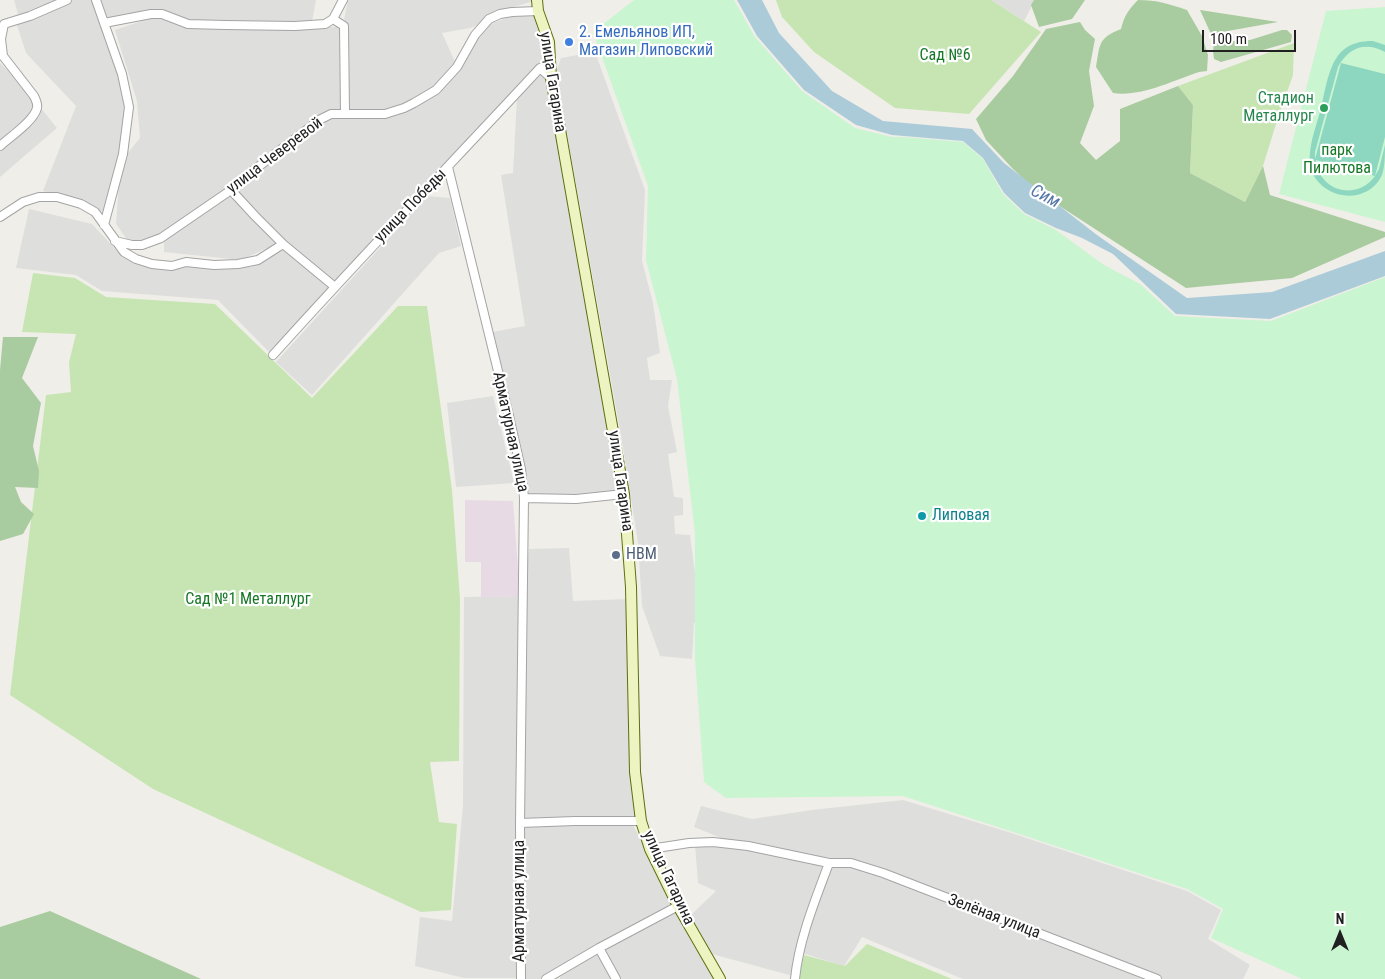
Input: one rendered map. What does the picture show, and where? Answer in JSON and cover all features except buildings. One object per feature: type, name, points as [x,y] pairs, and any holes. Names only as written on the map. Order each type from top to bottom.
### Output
[{"type":"street","points":[[0,146],[32,119],[37,109],[34,96],[3,56],[1,39],[4,24],[30,16],[67,0]]},
{"type":"street","points":[[96,0],[122,74],[129,107],[124,154],[104,225]]},
{"type":"street","points":[[104,23],[151,14],[162,14],[188,24],[295,26],[325,24],[333,19],[343,0]]},
{"type":"street","name":"улица Гагарина","points":[[537,0],[538,11],[549,42],[551,78],[624,494],[628,533],[635,772],[641,821],[650,849],[678,906],[720,979]]},
{"type":"street","name":"улица Чеверевой","points":[[115,241],[142,246],[161,238],[232,190],[250,173],[331,114],[385,114],[414,103],[436,90],[458,67],[475,35],[489,20],[500,14],[538,11]]},
{"type":"street","points":[[333,19],[344,26],[345,114]]},
{"type":"street","name":"улица Победы","points":[[273,355],[540,68],[551,78]]},
{"type":"street","name":"Арматурная улица","points":[[448,167],[521,469],[524,498],[520,823],[521,979]]},
{"type":"street","points":[[232,190],[283,244],[335,287]]},
{"type":"street","points":[[0,217],[22,202],[39,197],[57,197],[81,204],[95,212],[124,252],[136,259],[152,264],[172,266],[186,262],[238,264],[258,260],[283,244]]},
{"type":"street","points":[[524,498],[576,499],[624,494]]},
{"type":"street","name":"Арматурная улица","points":[[520,823],[641,821]]},
{"type":"street","name":"Зелёная улица","points":[[650,849],[689,843],[713,842],[748,846],[829,863],[850,864],[883,873],[1157,979]]},
{"type":"street","points":[[795,979],[796,965],[806,926],[829,863]]},
{"type":"street","points":[[546,979],[678,906]]},
{"type":"street","points":[[599,948],[616,979]]},
{"type":"shaded area","points":[[14,0],[64,0],[19,18]]},
{"type":"shaded area","points":[[70,0],[93,0],[114,57],[127,107],[123,144],[104,212],[43,191],[76,106],[26,53],[17,25]]},
{"type":"shaded area","points":[[101,0],[316,0],[312,22],[193,22],[163,12],[108,20]]},
{"type":"shaded area","points":[[348,0],[534,1],[489,14],[481,24],[470,28],[442,33],[457,66],[440,83],[403,107],[372,113],[347,109],[344,20]]},
{"type":"shaded area","points":[[991,0],[1035,0],[1024,21]]},
{"type":"shaded area","points":[[536,15],[547,60],[335,285],[282,239],[233,188],[331,116],[385,115],[438,91],[485,26],[509,17]]},
{"type":"shaded area","points":[[154,17],[190,26],[341,27],[343,111],[320,117],[159,237],[140,244],[125,243],[126,238],[116,224],[119,184],[127,154],[140,138],[137,101],[115,30]]},
{"type":"shaded area","points":[[595,52],[645,190],[642,261],[653,303],[660,353],[647,358],[650,380],[672,380],[668,406],[677,452],[668,454],[674,497],[683,498],[683,515],[674,516],[675,534],[690,535],[701,620],[694,623],[692,659],[660,656],[642,606],[638,543],[623,447],[556,72],[561,58]]},
{"type":"shaded area","points":[[0,63],[23,86],[57,128],[0,177]]},
{"type":"shaded area","points":[[549,67],[621,493],[572,496],[525,495],[523,471],[493,332],[525,326],[501,175],[513,173],[517,98]]},
{"type":"shaded area","points":[[230,193],[278,243],[241,260],[164,252],[164,240]]},
{"type":"shaded area","points":[[427,196],[450,198],[461,246],[439,253],[312,395],[276,362]]},
{"type":"shaded area","points":[[29,209],[92,224],[119,253],[154,266],[251,267],[284,250],[331,287],[271,354],[218,300],[102,291],[76,275],[16,268]]},
{"type":"shaded area","points":[[493,396],[514,483],[456,487],[447,403]]},
{"type":"shaded area","points":[[465,500],[513,501],[520,596],[481,597],[481,562],[465,562]]},
{"type":"shaded area","points":[[569,548],[573,601],[628,599],[638,820],[523,819],[526,578],[529,549]]},
{"type":"shaded area","points":[[520,596],[518,978],[464,978],[415,966],[420,917],[452,921],[463,806],[464,597]]},
{"type":"shaded area","points":[[903,800],[1005,831],[1187,891],[1221,910],[1208,939],[1250,965],[1243,979],[963,979],[862,937],[844,966],[802,953],[813,911],[830,865],[852,866],[900,878],[832,858],[731,842],[694,827],[701,806],[752,819]]},
{"type":"shaded area","points":[[523,825],[633,825],[675,905],[540,979],[523,979]]},
{"type":"shaded area","points":[[695,845],[755,850],[825,864],[793,976],[712,954],[689,917],[716,891],[698,883]]},
{"type":"shaded area","points":[[677,908],[717,979],[619,979],[603,950]]},
{"type":"shaded area","points":[[598,953],[613,979],[560,979],[560,977]]},
{"type":"green space","points":[[634,0],[734,0],[755,37],[802,91],[855,128],[892,137],[963,142],[983,159],[1003,194],[1024,214],[1056,230],[1104,265],[1140,284],[1175,316],[1271,321],[1385,277],[1385,979],[1302,979],[1211,938],[1223,909],[1187,889],[903,796],[726,798],[704,782],[695,659],[695,534],[677,379],[646,260],[648,186],[593,32]]},
{"type":"green space","name":"Сад №6","points":[[776,0],[991,0],[1041,32],[969,114],[895,108],[814,52],[782,17]]},
{"type":"green space","points":[[1034,0],[1085,0],[1072,19],[1039,27],[1031,5]]},
{"type":"green space","points":[[1138,0],[1163,3],[1187,10],[1202,36],[1208,55],[1207,71],[1134,93],[1113,93],[1096,67],[1101,43],[1113,32],[1121,29],[1127,13]]},
{"type":"green space","name":"парк Пилютова","points":[[1385,7],[1385,222],[1279,194],[1326,11]]},
{"type":"green space","points":[[1200,10],[1278,22],[1211,34]]},
{"type":"green space","points":[[1080,22],[1085,30],[1095,39],[1089,71],[1094,106],[1080,143],[1096,160],[1120,141],[1120,109],[1178,86],[1193,105],[1190,173],[1245,202],[1263,166],[1270,195],[1385,232],[1385,237],[1292,278],[1186,288],[1038,192],[986,140],[976,119],[1013,76],[1046,29]]},
{"type":"green space","points":[[1287,30],[1292,35],[1291,42],[1221,62],[1214,59],[1214,44],[1218,42],[1250,40]]},
{"type":"green space","points":[[1369,41],[1385,45],[1385,52],[1371,47],[1358,48],[1342,60],[1338,67],[1315,152],[1315,159],[1341,63],[1385,74],[1385,137],[1375,176],[1379,169],[1385,145],[1382,175],[1376,185],[1367,191],[1347,196],[1336,194],[1318,182],[1312,172],[1311,148],[1327,82],[1334,62],[1348,46]],"holes":[[[1316,160],[1375,176],[1359,189],[1340,190],[1324,180],[1319,172]]]},
{"type":"green space","points":[[1294,43],[1293,75],[1263,166],[1245,202],[1190,173],[1193,105],[1178,86]]},
{"type":"green space","name":"Сад №1 Металлург","points":[[33,273],[75,278],[106,297],[215,304],[312,398],[398,306],[427,306],[452,490],[460,599],[459,761],[430,762],[439,822],[457,824],[451,910],[421,912],[153,789],[10,695],[46,395],[71,392],[69,362],[76,334],[22,332]]},
{"type":"green space","points":[[3,337],[38,337],[22,378],[41,403],[33,446],[39,471],[38,488],[15,487],[21,502],[34,514],[23,534],[0,541],[0,370]]},
{"type":"green space","points":[[50,911],[201,979],[0,979],[0,927]]},
{"type":"green space","points":[[867,944],[952,979],[798,979],[804,955],[845,966]]},
{"type":"water","name":"Сим","points":[[737,0],[762,0],[779,33],[832,91],[883,121],[972,129],[1004,163],[1097,235],[1187,298],[1272,292],[1385,251],[1385,276],[1270,319],[1176,314],[1113,254],[1025,213],[1004,193],[983,158],[963,141],[892,135],[856,125],[804,90],[757,36]]},
{"type":"place","name":"2. Емельянов ИП, Магазин Липовский","points":[[569,42]]},
{"type":"place","name":"Стадион Металлург","points":[[1324,108]]},
{"type":"place","name":"Липовая","points":[[922,516]]},
{"type":"place","name":"НВМ","points":[[616,555]]}]
